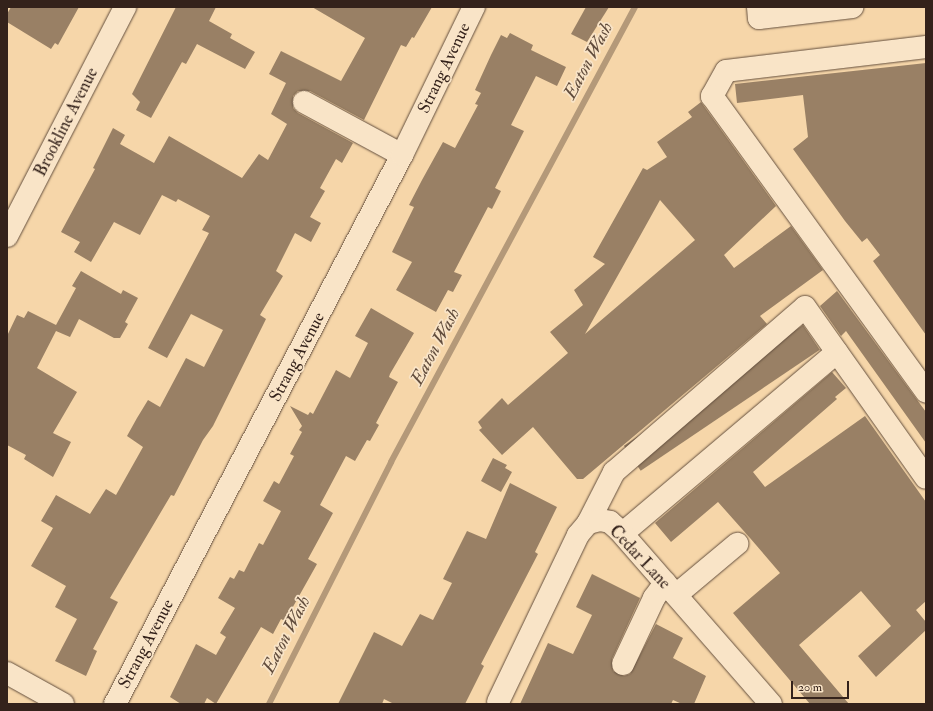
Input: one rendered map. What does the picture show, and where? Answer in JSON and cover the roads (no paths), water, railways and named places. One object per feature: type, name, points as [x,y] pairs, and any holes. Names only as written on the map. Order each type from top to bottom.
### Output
[{"type":"street","name":"Brookline Avenue","points":[[7,236],[125,7]]},
{"type":"street","name":"Strang Avenue","points":[[115,704],[402,155],[474,7]]},
{"type":"street","points":[[758,7],[759,18],[852,7]]},
{"type":"street","points":[[926,47],[726,71],[712,96],[926,392]]},
{"type":"street","points":[[304,102],[402,155]]},
{"type":"street","points":[[588,523],[614,472],[805,307],[926,478]]},
{"type":"street","points":[[623,533],[837,352]]},
{"type":"street","name":"Cedar Lane","points":[[498,702],[578,535],[588,523],[600,520],[610,522],[623,533],[771,704]]},
{"type":"street","points":[[623,664],[654,598],[671,589],[737,544]]},
{"type":"street","points":[[7,672],[63,704]]},
{"type":"waterway","name":"Eaton Wash","points":[[269,704],[391,462],[635,7]]}]
